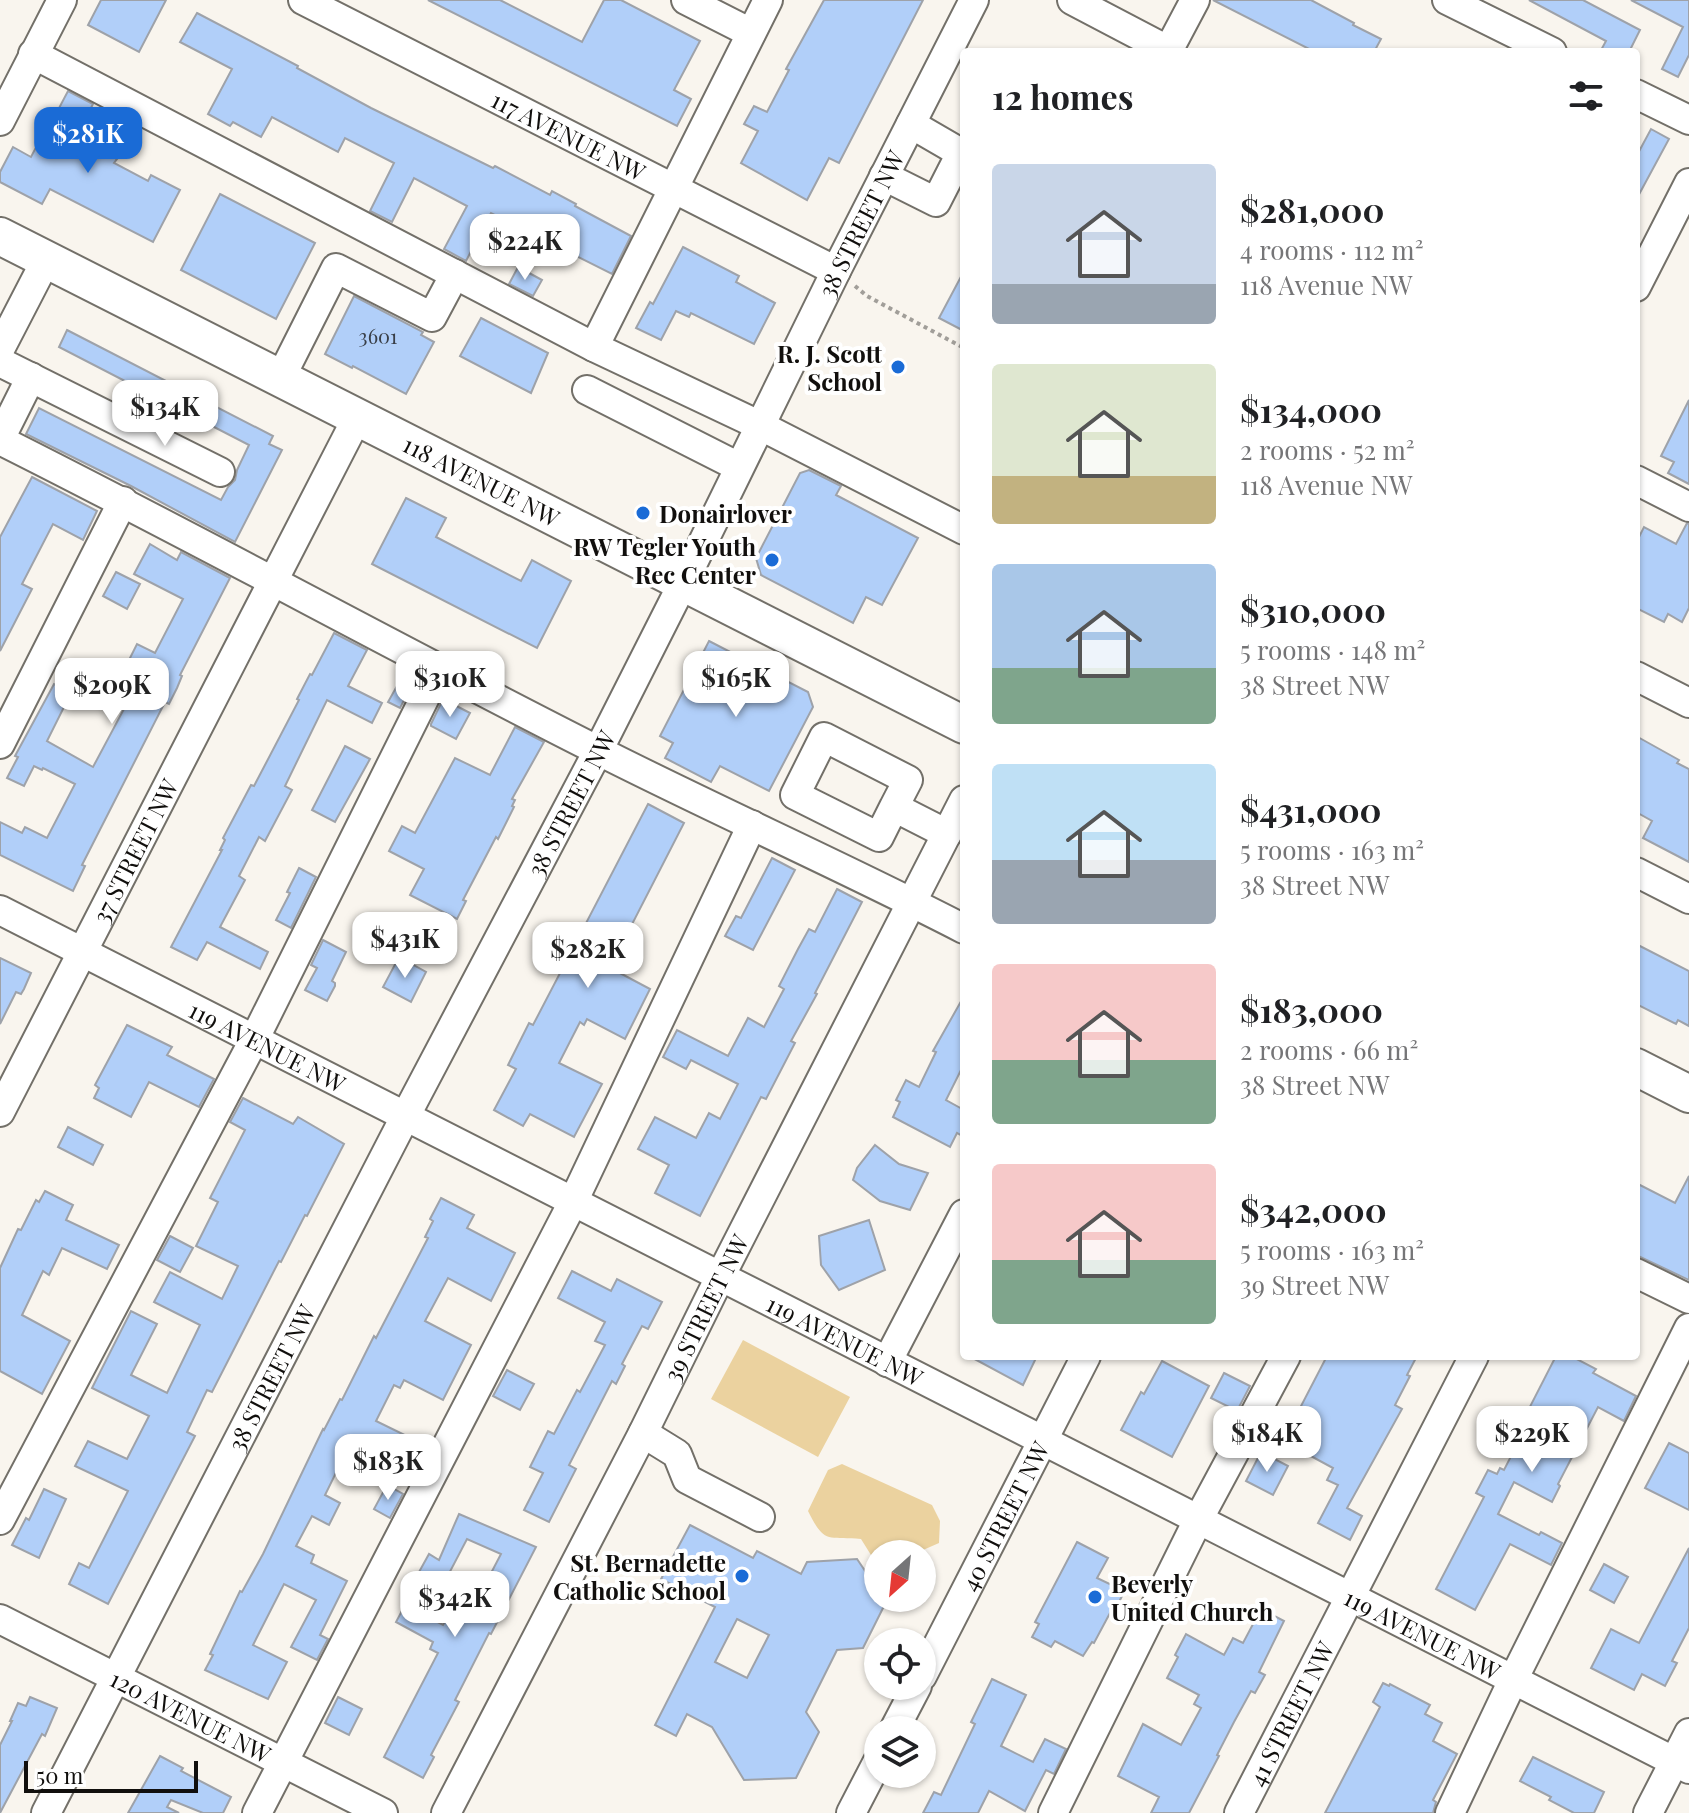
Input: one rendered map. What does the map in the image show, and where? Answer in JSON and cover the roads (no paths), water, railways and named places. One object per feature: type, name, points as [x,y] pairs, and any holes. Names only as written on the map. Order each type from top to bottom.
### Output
[{"type":"main road","name":"118 AVENUE NW","points":[[0,236],[960,723]]},
{"type":"main road","points":[[1640,1069],[1689,1094]]},
{"type":"street","points":[[0,121],[62,0]]},
{"type":"street","name":"117 AVENUE NW","points":[[303,0],[836,271]]},
{"type":"street","points":[[686,0],[751,33]]},
{"type":"street","points":[[594,347],[768,0]]},
{"type":"street","name":"38 STREET NW","points":[[46,1813],[405,1117],[598,751],[974,0]]},
{"type":"street","points":[[1072,0],[1164,48]]},
{"type":"street","points":[[1171,48],[1195,0]]},
{"type":"street","points":[[1447,0],[1544,48]]},
{"type":"street","points":[[33,54],[594,347],[759,425],[960,528]]},
{"type":"street","points":[[1640,96],[1689,120]]},
{"type":"street","points":[[911,124],[960,152]]},
{"type":"street","points":[[884,176],[936,202],[960,155]]},
{"type":"street","points":[[1640,279],[1689,183]]},
{"type":"street","points":[[4,332],[46,260]]},
{"type":"street","points":[[280,379],[336,268],[432,317],[455,274]]},
{"type":"street","points":[[0,362],[220,472]]},
{"type":"street","points":[[31,377],[0,439],[598,751],[960,927]]},
{"type":"street","points":[[587,390],[739,467]]},
{"type":"street","name":"37 STREET NW","points":[[0,1112],[357,418]]},
{"type":"street","points":[[1640,482],[1689,507]]},
{"type":"street","points":[[0,744],[123,501]]},
{"type":"street","points":[[0,1520],[254,1040],[439,669]]},
{"type":"street","points":[[1640,678],[1689,703]]},
{"type":"street","points":[[257,1813],[573,1202],[761,829],[795,795],[824,737],[908,780],[879,837],[795,795]]},
{"type":"street","points":[[894,807],[947,834]]},
{"type":"street","name":"39 STREET NW","points":[[446,1813],[960,808]]},
{"type":"street","points":[[1640,874],[1689,899]]},
{"type":"street","name":"119 AVENUE NW","points":[[0,910],[1682,1766]]},
{"type":"street","points":[[887,1362],[960,1222]]},
{"type":"street","points":[[1640,1275],[1689,1299]]},
{"type":"street","points":[[1450,1813],[1689,1328]]},
{"type":"street","name":"40 STREET NW","points":[[936,1649],[1084,1360]]},
{"type":"street","points":[[1053,1813],[1198,1520],[1284,1360]]},
{"type":"street","name":"41 STREET NW","points":[[1239,1813],[1472,1360]]},
{"type":"street","points":[[643,1433],[677,1454],[687,1479],[760,1517]]},
{"type":"street","name":"120 AVENUE NW","points":[[0,1619],[383,1813]]},
{"type":"street","points":[[1648,1813],[1682,1766],[1689,1733]]},
{"type":"street","points":[[851,1813],[864,1788]]},
{"type":"place","name":"R. J. Scott School","points":[[898,367]]},
{"type":"place","name":"Donairlover","points":[[643,513]]},
{"type":"place","name":"RW Tegler Youth Rec Center","points":[[772,560]]},
{"type":"place","name":"St. Bernadette Catholic School","points":[[742,1576]]},
{"type":"place","name":"Beverly United Church","points":[[1095,1597]]}]
